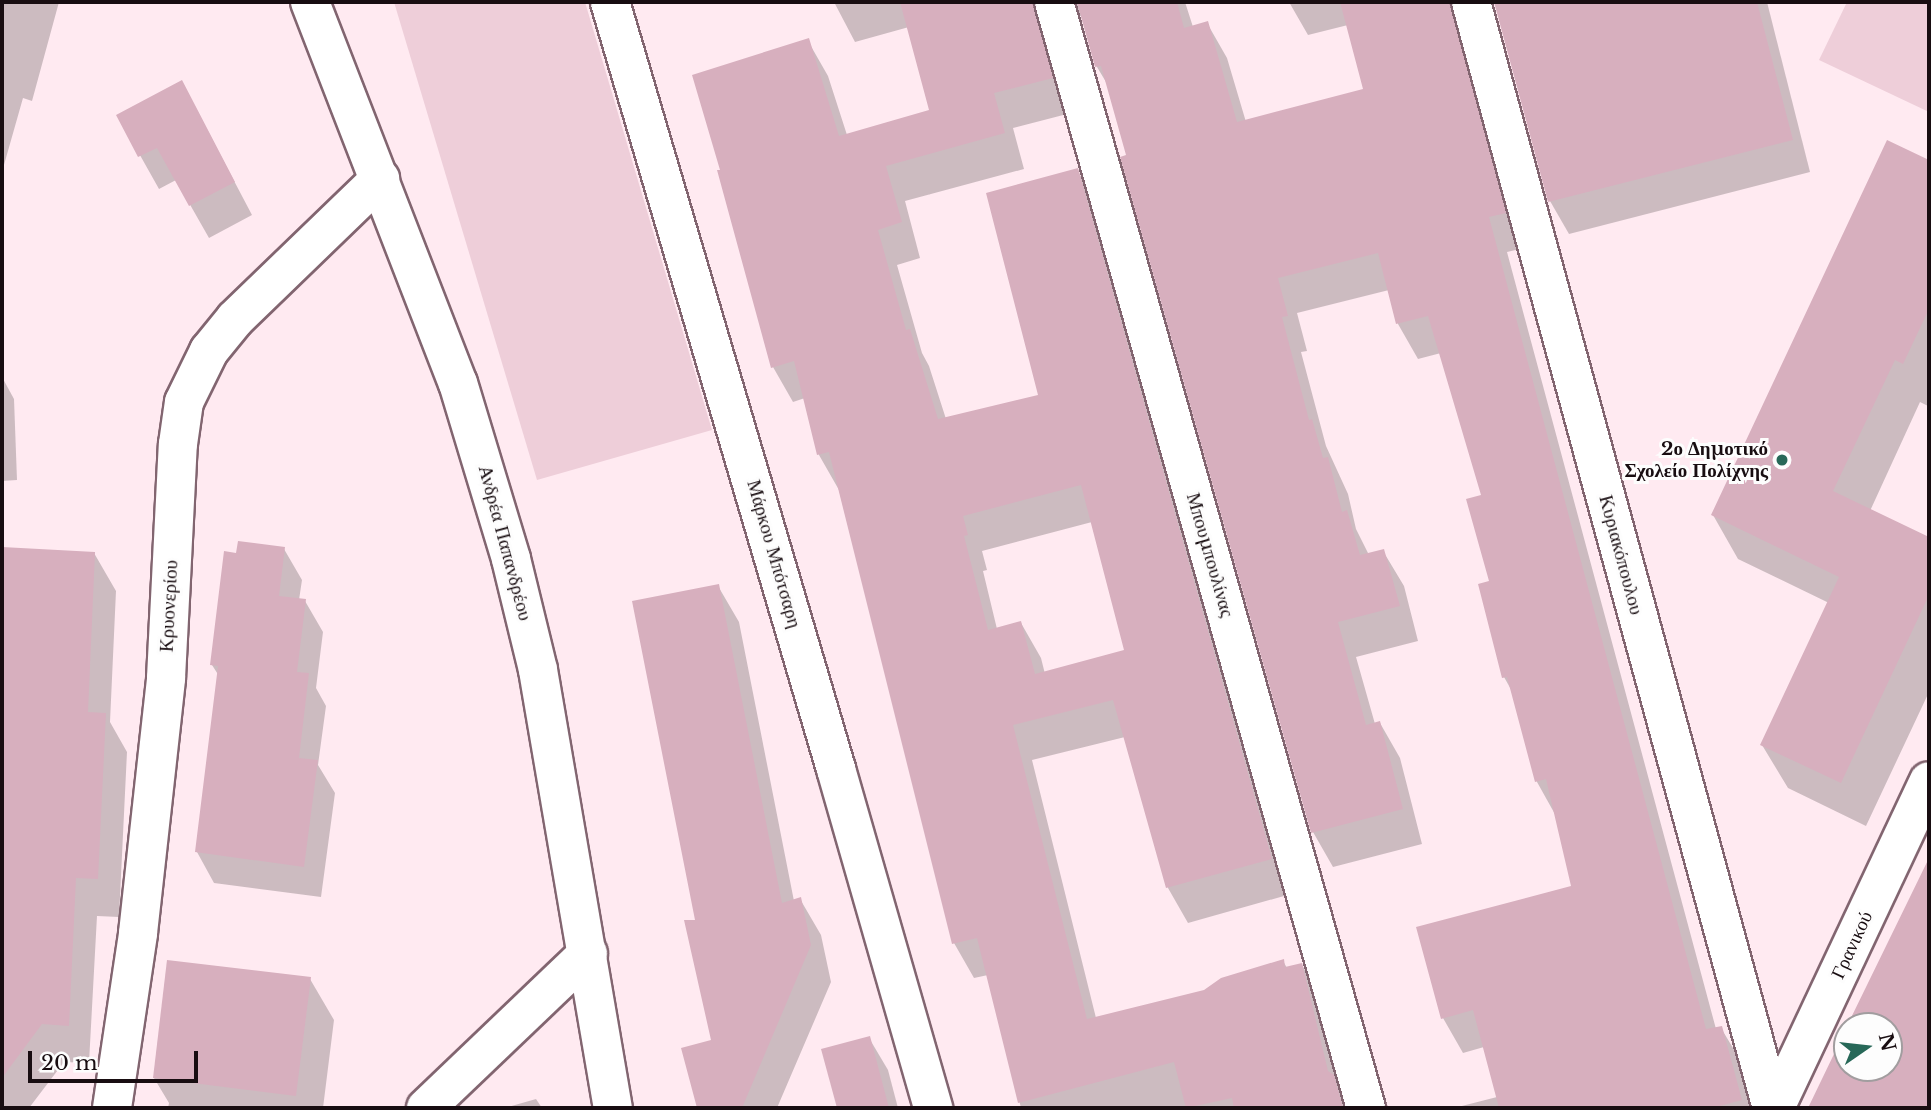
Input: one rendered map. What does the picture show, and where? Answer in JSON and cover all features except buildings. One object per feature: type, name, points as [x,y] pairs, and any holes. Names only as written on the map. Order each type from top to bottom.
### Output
[{"type":"street","name":"Ανδρέα Παπανδρέου","points":[[310,2],[458,383],[511,559],[538,670],[613,1108]]},
{"type":"street","name":"Μάρκου Μπότσαρη","points":[[610,2],[933,1108]]},
{"type":"street","name":"Μπουμπουλίνας","points":[[1054,2],[1366,1108]]},
{"type":"street","name":"Κυριακόπουλου","points":[[1471,2],[1773,1108]]},
{"type":"street","name":"Κρυονερίου","points":[[112,1108],[138,933],[166,678],[178,444],[184,402],[209,351],[235,319],[380,179]]},
{"type":"street","name":"Γρανικού","points":[[1773,1108],[1929,781]]},
{"type":"street","points":[[426,1108],[588,953]]},
{"type":"shaded area","points":[[394,2],[585,2],[712,430],[537,480]]},
{"type":"shaded area","points":[[1847,2],[1929,2],[1929,112],[1819,60]]},
{"type":"place","name":"2ο Δημοτικό Σχολείο Πολίχνης","points":[[1782,460]]}]
